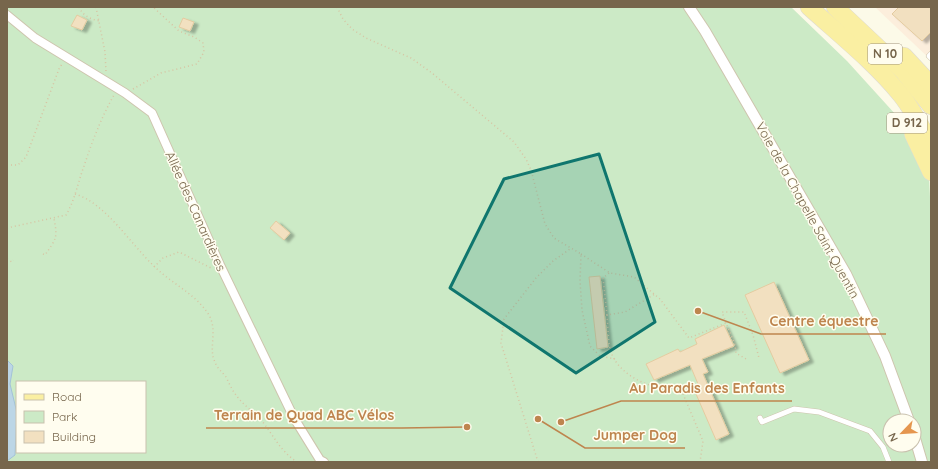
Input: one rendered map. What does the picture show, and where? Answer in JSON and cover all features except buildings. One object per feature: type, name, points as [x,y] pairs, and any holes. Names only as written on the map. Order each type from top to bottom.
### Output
[{"type":"main road","name":"N 10","points":[[809,7],[884,76]]},
{"type":"main road","name":"N 10","points":[[835,7],[903,71],[931,106]]},
{"type":"main road","points":[[848,7],[908,60],[931,85]]},
{"type":"main road","points":[[884,76],[901,96],[918,120],[931,145]]},
{"type":"main road","name":"D 912","points":[[884,76],[882,89],[900,111],[919,144],[931,172]]},
{"type":"street","name":"Voie de la Chapelle Saint Quentin","points":[[689,7],[705,31],[846,274],[885,356],[906,413]]},
{"type":"street","name":"Allée des Canardières","points":[[7,15],[35,38],[126,93],[152,113],[220,265],[294,418],[320,460],[324,462]]},
{"type":"lane","points":[[931,54],[929,56],[931,58]]},
{"type":"lane","points":[[760,418],[762,422],[794,409],[819,412],[870,431],[883,447],[889,462]]},
{"type":"path","points":[[79,7],[91,20],[100,21]]},
{"type":"path","points":[[96,7],[105,52],[106,81]]},
{"type":"path","points":[[126,93],[161,73],[197,64],[204,52],[202,43],[194,37],[179,31],[153,7]]},
{"type":"path","points":[[337,7],[343,19],[352,29],[366,38],[411,58],[432,73],[514,142],[526,159],[531,170],[545,224],[554,238],[610,273],[634,277],[655,294],[689,338],[726,323]]},
{"type":"path","points":[[7,165],[18,165],[26,157],[59,69],[67,58]]},
{"type":"path","points":[[7,228],[54,219],[66,215],[104,112],[118,88]]},
{"type":"path","points":[[75,194],[87,200],[106,215],[154,267],[196,299],[205,309],[210,316],[214,330],[212,356],[214,362],[225,376],[236,395],[261,421],[285,453],[297,462]]},
{"type":"path","points":[[43,254],[45,255],[57,235],[54,219]]},
{"type":"path","points":[[538,462],[501,343],[504,319],[536,278],[553,261],[570,249]]},
{"type":"path","points":[[154,267],[163,258],[179,252],[206,267],[211,268],[220,265]]},
{"type":"path","points":[[581,254],[580,281],[582,310],[590,346],[600,356],[615,359]]},
{"type":"path","points":[[7,259],[12,262],[13,260]]},
{"type":"path","points":[[610,273],[603,278],[610,349],[615,359],[631,376],[643,383],[651,386],[671,389],[680,387],[703,441],[700,462]]},
{"type":"path","points":[[607,315],[625,312],[655,294]]},
{"type":"path","points":[[746,359],[736,353],[735,345],[722,312],[744,312],[753,335],[759,358]]},
{"type":"highlighted area","points":[[599,154],[655,322],[576,373],[450,288],[504,179]]},
{"type":"shaded area","points":[[875,7],[931,7],[931,60]]},
{"type":"green space","points":[[7,7],[791,7],[847,61],[896,115],[929,177],[931,217],[931,462],[7,462]]},
{"type":"water","points":[[7,360],[13,366],[10,384],[16,409],[16,434],[15,455],[7,461]]},
{"type":"place","name":"Centre équestre","points":[[698,311]]},
{"type":"place","name":"Jumper Dog","points":[[538,419]]},
{"type":"place","name":"Au Paradis des Enfants","points":[[561,422]]},
{"type":"place","name":"Terrain de Quad ABC Vélos","points":[[467,427]]}]
